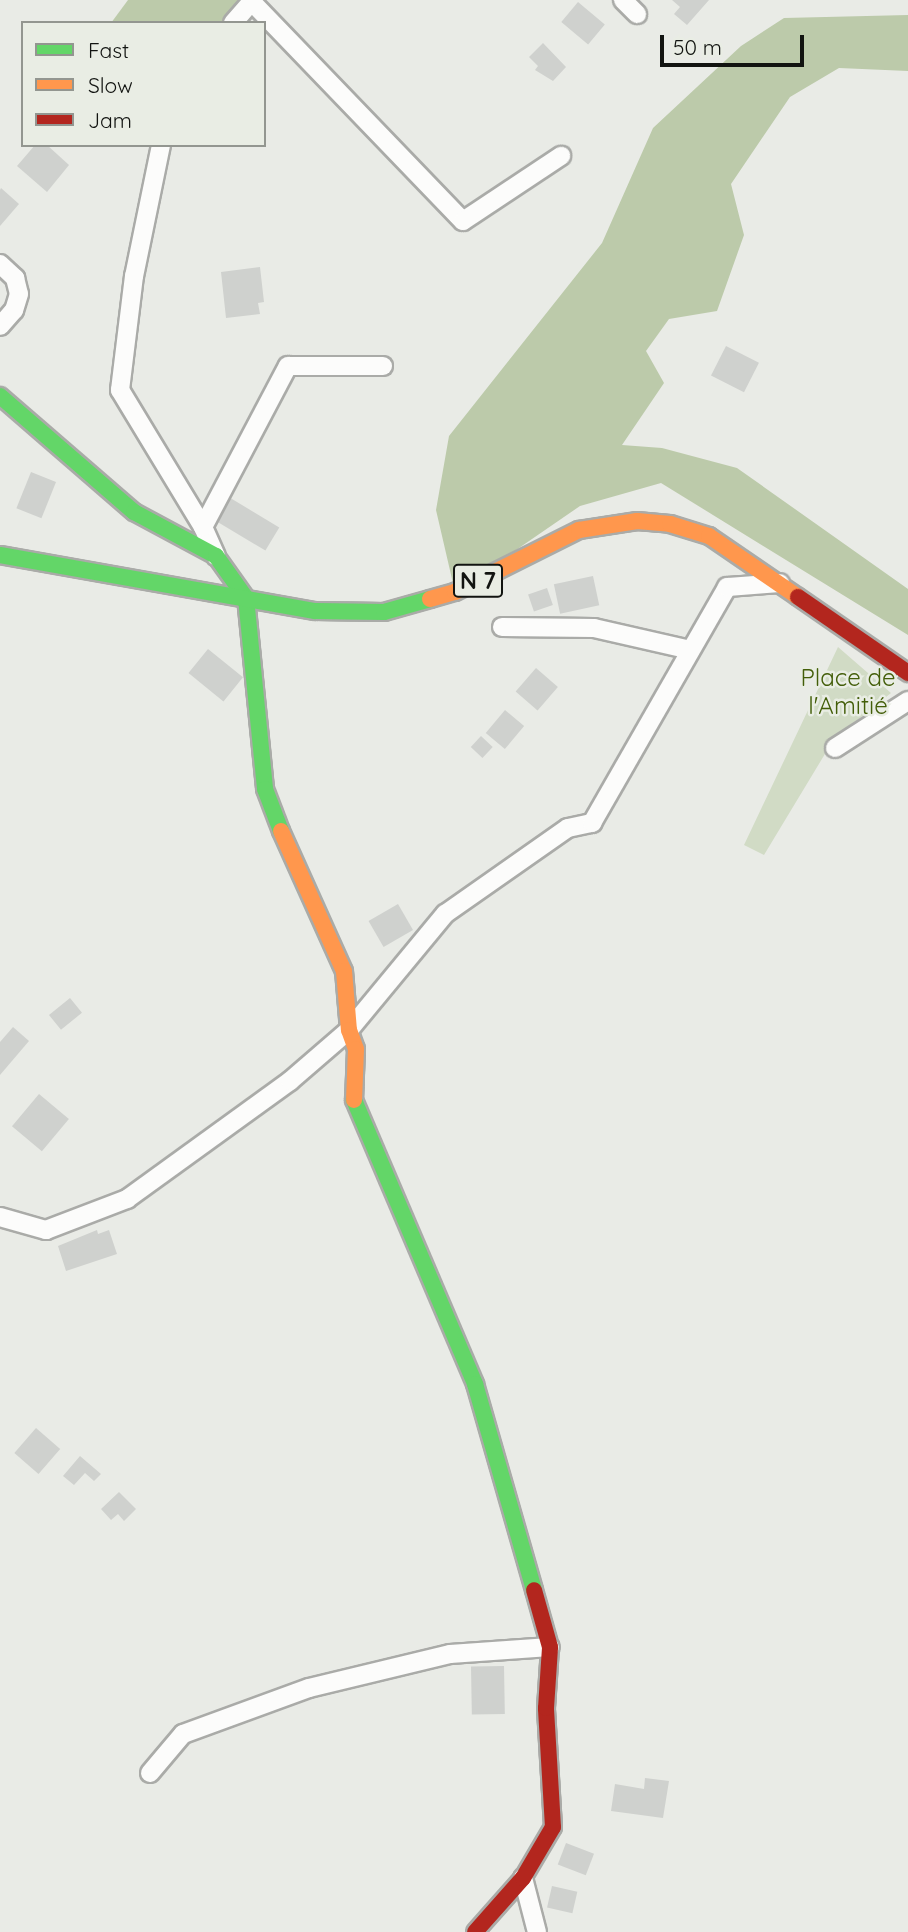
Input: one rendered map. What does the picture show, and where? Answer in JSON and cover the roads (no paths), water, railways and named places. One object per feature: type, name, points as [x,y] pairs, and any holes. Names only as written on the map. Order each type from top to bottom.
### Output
[{"type":"street","points":[[623,0],[637,14]]},
{"type":"street","points":[[235,21],[253,1],[463,221],[561,156]]},
{"type":"street","points":[[161,147],[134,276],[120,390],[203,527],[216,556],[246,598],[265,789],[309,901],[344,971],[349,1030],[356,1049],[351,1094],[410,1241],[475,1384],[550,1647],[546,1708],[553,1827],[523,1878],[475,1932]]},
{"type":"street","points":[[0,264],[15,278],[19,294],[14,310],[0,326]]},
{"type":"street","points":[[203,527],[288,366],[383,366]]},
{"type":"street","points":[[0,396],[134,512],[216,556]]},
{"type":"street","name":"N 7","points":[[0,555],[315,611],[384,612],[455,592],[579,530],[637,521],[670,524],[709,536],[782,582],[908,673]]},
{"type":"street","points":[[0,1217],[46,1230],[127,1199],[290,1081],[349,1030],[445,914],[568,828],[592,823],[727,587],[782,582]]},
{"type":"street","points":[[502,626],[594,628],[691,650]]},
{"type":"street","points":[[835,748],[908,701]]},
{"type":"street","points":[[150,1773],[183,1734],[309,1688],[450,1654],[550,1647]]},
{"type":"street","points":[[523,1878],[537,1932]]},
{"type":"park label","name":"Place de l'Amitié","points":[[848,692]]}]
